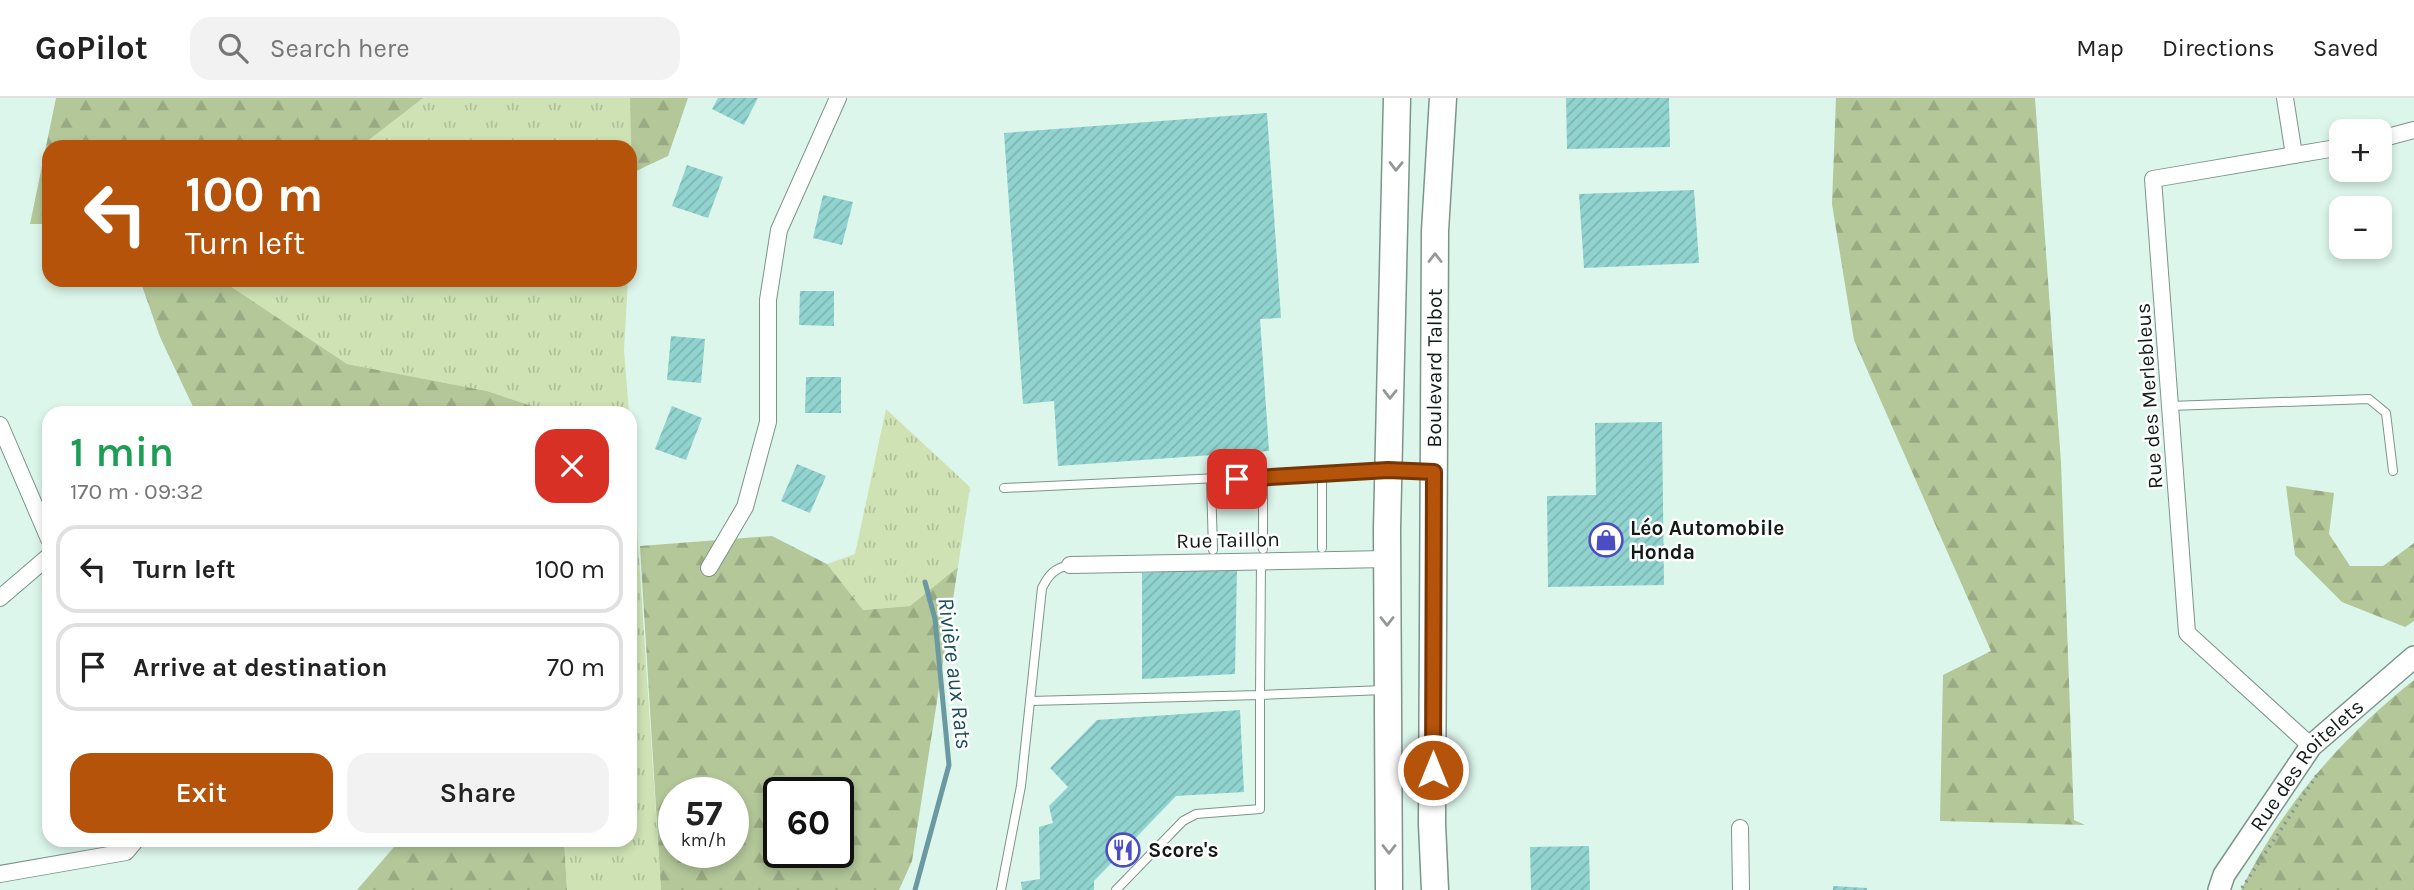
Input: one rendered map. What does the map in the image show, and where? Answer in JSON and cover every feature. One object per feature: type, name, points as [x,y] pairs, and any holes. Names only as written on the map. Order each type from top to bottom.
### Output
[{"type":"main road","name":"Boulevard Talbot","points":[[1389,890],[1387,559],[1397,98]]},
{"type":"main road","name":"Boulevard Talbot","points":[[1435,890],[1435,231],[1443,98]]},
{"type":"street","points":[[709,568],[745,507],[768,422],[768,300],[779,230],[838,98]]},
{"type":"street","points":[[2285,98],[2294,155]]},
{"type":"street","points":[[2392,136],[2414,130]]},
{"type":"street","name":"Rue des Merlebleus","points":[[2311,746],[2187,633],[2153,179],[2329,148]]},
{"type":"street","points":[[0,425],[42,523]]},
{"type":"street","name":"Rue Taillon","points":[[1070,565],[1262,555],[1387,559]]},
{"type":"street","points":[[0,598],[42,562]]},
{"type":"street","name":"Rue des Roitelets","points":[[2219,890],[2224,875],[2311,746],[2414,657]]},
{"type":"street","points":[[1740,828],[1741,890]]},
{"type":"street","points":[[0,874],[125,852],[130,847]]},
{"type":"lane","points":[[2170,407],[2369,399],[2386,413],[2393,471]]},
{"type":"lane","points":[[1004,488],[1263,478],[1388,470],[1434,472]]},
{"type":"lane","points":[[1322,475],[1322,548]]},
{"type":"lane","points":[[1116,890],[1183,821],[1196,814],[1260,809],[1263,478]]},
{"type":"lane","points":[[1211,480],[1213,550]]},
{"type":"lane","points":[[1001,890],[1021,786],[1042,588],[1048,575],[1059,567],[1070,565]]},
{"type":"lane","points":[[1030,701],[1388,690]]},
{"type":"path","points":[[2241,890],[2304,797]]},
{"type":"green space","points":[[56,98],[423,98],[369,140],[47,140]]},
{"type":"green space","points":[[423,98],[631,98],[633,140],[369,140]]},
{"type":"green space","points":[[630,98],[688,98],[668,156],[637,171],[637,140],[631,140]]},
{"type":"green space","points":[[1836,98],[2035,98],[2061,463],[2074,820],[2085,825],[1940,821],[1943,675],[1991,651],[1854,340],[1832,204]]},
{"type":"green space","points":[[42,166],[42,224],[30,224]]},
{"type":"green space","points":[[142,287],[232,287],[347,364],[487,391],[532,406],[193,406],[160,337]]},
{"type":"green space","points":[[232,287],[628,287],[624,350],[628,406],[532,406],[487,391],[347,364]]},
{"type":"green space","points":[[886,409],[970,487],[958,567],[910,606],[863,610],[827,564],[855,554]]},
{"type":"green space","points":[[2286,486],[2334,493],[2329,534],[2350,566],[2383,566],[2414,543],[2414,621],[2405,627],[2342,602],[2295,555]]},
{"type":"green space","points":[[637,528],[658,868],[661,890],[567,890],[564,847],[637,847]]},
{"type":"green space","points":[[772,536],[827,564],[863,610],[910,606],[958,567],[912,861],[899,890],[661,890],[660,868],[749,868],[749,777],[658,777],[658,841],[640,546]]},
{"type":"green space","points":[[2414,680],[2414,890],[2241,890],[2275,830],[2316,775],[2362,725]]},
{"type":"green space","points":[[394,847],[564,847],[567,890],[357,890]]},
{"type":"building","points":[[718,98],[758,98],[744,125],[712,109]]},
{"type":"building","points":[[1566,98],[1669,98],[1670,147],[1567,149]]},
{"type":"building","points":[[1267,113],[1281,318],[1260,319],[1269,451],[1058,466],[1054,401],[1023,404],[1004,133]]},
{"type":"building","points":[[687,165],[723,177],[708,218],[672,206]]},
{"type":"building","points":[[1694,190],[1699,263],[1584,268],[1579,194]]},
{"type":"building","points":[[823,195],[853,202],[842,245],[813,238]]},
{"type":"building","points":[[800,291],[834,291],[834,326],[799,325]]},
{"type":"building","points":[[671,336],[705,339],[701,383],[667,380]]},
{"type":"building","points":[[806,377],[841,377],[841,413],[805,413]]},
{"type":"building","points":[[672,406],[702,418],[686,460],[655,449]]},
{"type":"building","name":"Léo Automobile Honda","points":[[1662,422],[1664,585],[1548,587],[1547,496],[1596,495],[1595,423]]},
{"type":"building","points":[[797,464],[826,476],[810,513],[781,501]]},
{"type":"building","points":[[1237,568],[1235,674],[1142,679],[1142,573]]},
{"type":"building","points":[[1240,710],[1244,792],[1176,796],[1094,881],[1094,890],[1022,890],[1021,882],[1040,879],[1039,827],[1053,823],[1049,806],[1068,787],[1050,768],[1097,720]]},
{"type":"building","points":[[1589,846],[1590,890],[1531,890],[1530,847]]},
{"type":"building","points":[[1833,886],[1867,888],[1867,890],[1833,890]]},
{"type":"waterway","name":"Rivière aux Rats","points":[[915,890],[949,765],[935,619],[925,582]]},
{"type":"place","name":"Léo Automobile Honda","points":[[1606,540]]},
{"type":"place","name":"Score's","points":[[1123,850]]},
{"type":"route","points":[[1237,479],[1388,470],[1434,472],[1433,770]]}]
